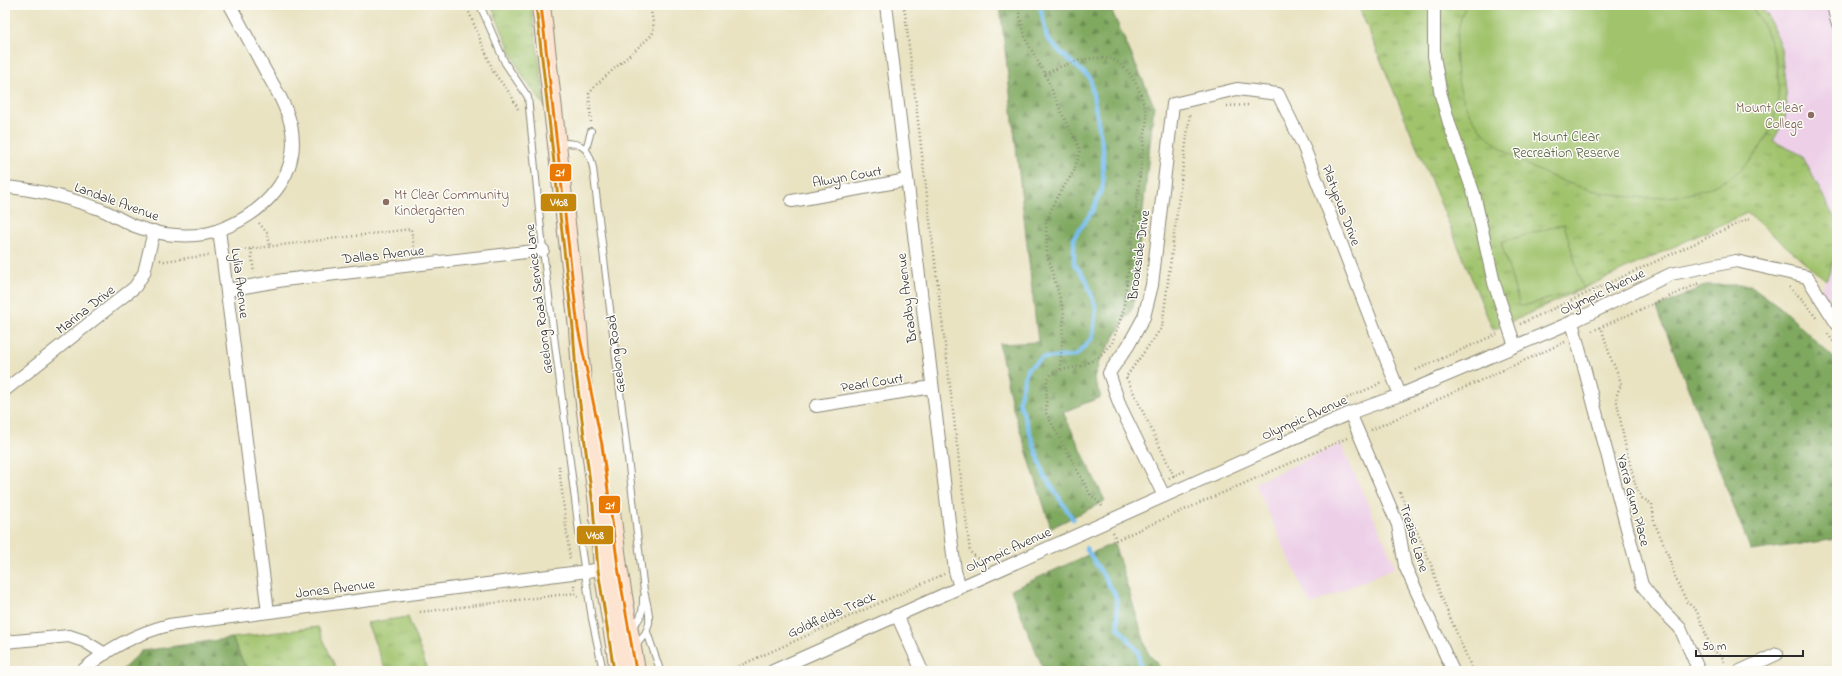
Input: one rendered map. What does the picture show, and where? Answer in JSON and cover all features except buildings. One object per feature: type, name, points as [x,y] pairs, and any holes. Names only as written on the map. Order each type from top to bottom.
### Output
[{"type":"main road","points":[[541,5],[578,328],[581,372],[598,505],[602,570],[623,642],[636,671]]},
{"type":"main road","points":[[619,671],[623,642]]},
{"type":"street","name":"Lylia Avenue","points":[[230,5],[280,96],[289,118],[292,133],[291,161],[285,177],[268,200],[251,215],[219,230],[268,612]]},
{"type":"street","name":"Bradby Avenue","points":[[886,5],[955,571],[960,587]]},
{"type":"street","points":[[1434,5],[1434,56],[1441,95],[1450,126],[1474,194],[1482,223],[1494,283],[1515,346]]},
{"type":"street","points":[[1833,5],[1837,22]]},
{"type":"street","name":"Platypus Drive","points":[[1207,95],[1237,89],[1278,94],[1303,145],[1400,395]]},
{"type":"street","name":"Brookside Drive","points":[[1164,496],[1120,406],[1109,373],[1128,346],[1144,317],[1152,285],[1173,104],[1207,95]]},
{"type":"street","name":"Alwyn Court","points":[[792,201],[907,180]]},
{"type":"street","name":"Landale Avenue","points":[[5,187],[32,190],[66,198],[95,207],[131,224],[154,231],[194,235],[219,230]]},
{"type":"street","name":"Marina Drive","points":[[5,390],[132,290],[141,279],[154,231]]},
{"type":"street","name":"Dallas Avenue","points":[[227,290],[284,280],[543,250]]},
{"type":"street","name":"Olympic Avenue","points":[[773,671],[1350,413],[1400,395],[1572,322],[1671,274],[1736,260],[1807,277],[1837,324]]},
{"type":"street","name":"Yarra Gum Place","points":[[1572,322],[1642,585],[1680,628],[1699,671]]},
{"type":"street","name":"Pearl Court","points":[[816,406],[932,387]]},
{"type":"street","name":"Trezise Lane","points":[[1350,413],[1354,435],[1398,525],[1405,566],[1453,671]]},
{"type":"street","name":"Jones Avenue","points":[[82,671],[105,654],[133,638],[169,625],[602,570]]},
{"type":"street","points":[[897,615],[922,671]]},
{"type":"street","points":[[5,642],[69,636],[84,641],[105,654]]},
{"type":"street","points":[[1740,671],[1778,654]]},
{"type":"lane","name":"Geelong Road Service Lane","points":[[480,5],[505,63],[528,97],[543,250],[602,570],[592,619],[603,671]]},
{"type":"lane","points":[[557,144],[574,143],[586,149],[591,131]]},
{"type":"lane","name":"Geelong Road","points":[[586,149],[590,156],[593,168],[644,591],[650,621],[647,632]]},
{"type":"lane","name":"Geelong Road","points":[[623,642],[643,612],[644,591]]},
{"type":"lane","points":[[623,642],[647,632],[659,668]]},
{"type":"path","points":[[466,5],[494,73],[515,101],[519,111]]},
{"type":"path","points":[[591,131],[589,94],[596,85],[652,34],[654,30],[650,11],[651,5]]},
{"type":"path","points":[[904,5],[970,552],[977,558],[986,560]]},
{"type":"path","points":[[1017,5],[1026,40],[1045,74],[1080,151],[1074,171],[1054,201],[1046,222],[1047,254],[1064,312],[1060,370]]},
{"type":"path","points":[[1045,74],[1086,59],[1110,59],[1125,69],[1136,83],[1144,100],[1147,118],[1124,312],[1112,343],[1099,357],[1082,366],[1052,373],[1047,380],[1046,413],[1090,494],[1104,508]]},
{"type":"path","points":[[1224,106],[1254,104]]},
{"type":"path","points":[[251,215],[267,232],[270,247]]},
{"type":"path","points":[[1416,370],[1750,218]]},
{"type":"path","points":[[148,256],[164,261],[411,229],[414,252]]},
{"type":"path","points":[[1592,331],[1701,282]]},
{"type":"path","points":[[1786,285],[1803,300],[1820,323]]},
{"type":"path","points":[[1824,329],[1837,347]]},
{"type":"path","points":[[1602,330],[1621,384],[1616,397],[1626,449],[1636,487],[1642,498],[1652,504],[1654,522],[1666,549],[1677,582],[1687,602],[1697,611],[1711,648],[1723,658],[1724,663]]},
{"type":"path","points":[[1113,532],[1116,540],[1354,435],[1371,430],[1571,340]]},
{"type":"path","points":[[1340,402],[1375,386],[1382,381]]},
{"type":"path","points":[[1371,430],[1375,437]]},
{"type":"path","points":[[559,464],[575,593],[581,600]]},
{"type":"path","points":[[1398,487],[1432,566],[1440,594],[1473,671]]},
{"type":"path","name":"Goldfields Track","points":[[728,671],[944,574]]},
{"type":"path","points":[[420,612],[575,593]]},
{"type":"shaded area","name":"Mount Clear College","points":[[1759,5],[1837,5],[1837,223],[1802,156],[1773,141],[1784,121],[1787,110],[1786,90],[1781,48],[1768,16]]},
{"type":"shaded area","points":[[1837,253],[1837,314],[1820,292]]},
{"type":"shaded area","points":[[1341,444],[1396,567],[1310,605],[1255,483]]},
{"type":"green space","points":[[491,5],[531,5],[546,108],[524,78]]},
{"type":"green space","points":[[1000,5],[1047,5],[1047,9],[1110,7],[1154,105],[1133,307],[1099,362],[1094,379],[1101,397],[1063,412],[1105,501],[1051,528],[1012,405],[999,344],[1038,342]]},
{"type":"green space","name":"Mount Clear Recreation Reserve","points":[[1358,5],[1759,5],[1768,16],[1781,48],[1786,90],[1787,110],[1784,121],[1773,141],[1802,155],[1837,223],[1837,253],[1826,280],[1747,213],[1493,330]]},
{"type":"green space","points":[[1466,5],[1750,5],[1758,16],[1770,41],[1774,55],[1778,82],[1776,110],[1758,152],[1727,179],[1689,194],[1645,198],[1600,192],[1556,178],[1516,158],[1484,133],[1474,120],[1466,105],[1460,89],[1456,54],[1460,20]]},
{"type":"green space","points":[[1564,224],[1583,289],[1520,307],[1501,242]]},
{"type":"green space","points":[[1706,285],[1750,285],[1780,307],[1837,361],[1837,539],[1751,551],[1657,308]]},
{"type":"green space","points":[[1114,543],[1148,653],[1163,671],[1044,671],[1011,590]]},
{"type":"green space","points":[[408,617],[428,671],[386,671],[367,623]]},
{"type":"green space","points":[[318,627],[337,671],[247,671],[232,638]]},
{"type":"green space","points":[[232,638],[247,671],[121,671],[142,651]]},
{"type":"waterway","points":[[1040,5],[1047,38],[1061,53],[1090,78],[1103,150],[1103,186],[1093,210],[1074,237],[1074,264],[1086,279],[1096,308],[1093,337],[1076,356],[1042,358],[1027,369],[1019,401],[1044,475],[1073,519]]},
{"type":"waterway","points":[[1086,548],[1116,596],[1118,627],[1138,651],[1141,671]]},
{"type":"transit line","name":"21","points":[[541,5],[578,328],[602,445],[618,567],[636,671]]},
{"type":"transit line","name":"V108","points":[[536,6],[573,328],[576,373],[593,506],[598,570],[614,671]]},
{"type":"place","name":"Mount Clear College","points":[[1811,115]]},
{"type":"place","name":"Mt Clear Community Kindergarten","points":[[386,202]]}]
